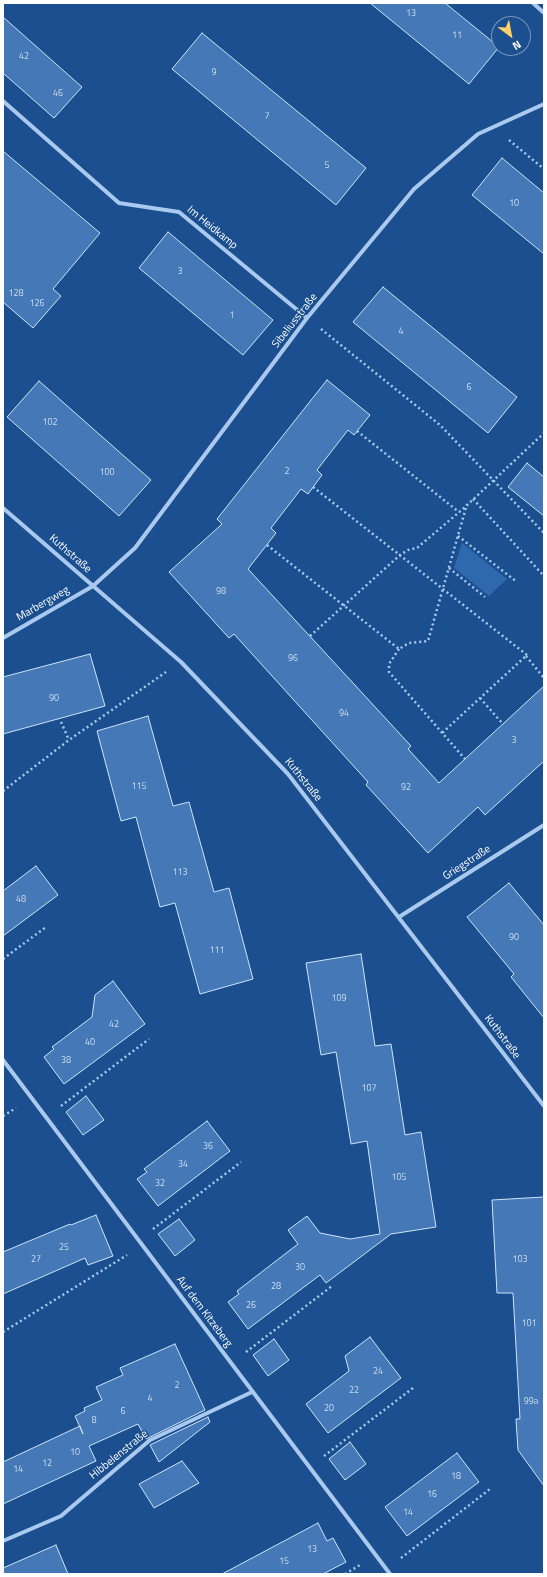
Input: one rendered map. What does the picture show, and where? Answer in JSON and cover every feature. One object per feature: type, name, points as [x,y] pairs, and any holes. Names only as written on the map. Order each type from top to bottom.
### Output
[{"type":"street","points":[[533,3],[544,13]]},
{"type":"street","name":"Im Heidkamp","points":[[3,101],[119,203],[179,212],[308,318]]},
{"type":"street","name":"Sibeliusstraße","points":[[93,586],[135,548],[308,318],[414,189],[478,134],[544,104]]},
{"type":"street","name":"Kuthstraße","points":[[3,508],[181,662],[288,774],[544,1106]]},
{"type":"street","name":"Marbergweg","points":[[3,638],[93,586]]},
{"type":"street","name":"Griegstraße","points":[[399,918],[544,825]]},
{"type":"street","name":"Auf dem Kitzeberg","points":[[3,1060],[390,1574]]},
{"type":"street","name":"Hibbelenstraße","points":[[3,1541],[61,1516],[150,1440],[252,1392]]},
{"type":"path","points":[[493,127],[544,169]]},
{"type":"path","points":[[308,318],[440,425],[544,533]]},
{"type":"path","points":[[357,431],[459,512]]},
{"type":"path","points":[[310,636],[400,555],[408,550],[417,548],[474,499],[544,433]]},
{"type":"path","points":[[313,487],[527,655],[526,656],[544,678]]},
{"type":"path","points":[[474,499],[544,576]]},
{"type":"path","points":[[465,759],[389,672],[389,664],[399,649],[409,643],[428,641],[467,504]]},
{"type":"path","points":[[458,536],[517,582]]},
{"type":"path","points":[[267,545],[399,649]]},
{"type":"path","points":[[449,568],[485,597]]},
{"type":"path","points":[[442,732],[526,656]]},
{"type":"path","points":[[3,791],[69,740],[181,662]]},
{"type":"path","points":[[480,698],[503,724]]},
{"type":"path","points":[[61,722],[69,740]]},
{"type":"path","points":[[3,959],[46,927]]},
{"type":"path","points":[[46,1117],[149,1040]]},
{"type":"path","points":[[138,1240],[241,1162]]},
{"type":"path","points":[[3,1332],[142,1245]]},
{"type":"path","points":[[231,1363],[332,1286]]},
{"type":"path","points":[[310,1468],[413,1388]]},
{"type":"path","points":[[387,1570],[490,1489]]},
{"type":"shaded area","points":[[462,543],[507,579],[489,596],[454,568]]},
{"type":"building","points":[[370,3],[445,3],[491,40],[492,56],[469,84]]},
{"type":"building","points":[[3,17],[82,87],[54,118],[3,73]]},
{"type":"building","points":[[202,33],[366,168],[336,205],[172,69]]},
{"type":"building","points":[[3,151],[100,233],[53,289],[61,296],[33,328],[3,302]]},
{"type":"building","points":[[502,158],[544,193],[544,254],[472,195]]},
{"type":"building","points":[[168,232],[273,320],[243,355],[139,268]]},
{"type":"building","points":[[383,287],[517,397],[488,433],[353,322]]},
{"type":"building","points":[[327,380],[370,415],[354,435],[348,430],[317,470],[322,475],[308,494],[301,489],[271,528],[276,533],[248,569],[411,746],[408,749],[439,783],[544,686],[544,761],[485,815],[478,807],[428,853],[366,785],[368,782],[234,634],[229,638],[169,572],[222,524],[217,519]]},
{"type":"building","points":[[39,381],[151,480],[119,516],[7,417]]},
{"type":"building","points":[[527,463],[544,477],[544,516],[508,487]]},
{"type":"building","points":[[90,654],[105,706],[3,734],[3,677]]},
{"type":"building","points":[[148,716],[173,806],[189,802],[214,892],[229,888],[253,979],[200,994],[175,903],[160,907],[136,817],[121,821],[97,731]]},
{"type":"building","points":[[36,866],[58,895],[3,936],[3,891]]},
{"type":"building","points":[[509,883],[544,925],[544,1018],[511,977],[514,974],[467,917]]},
{"type":"building","points":[[361,954],[375,1046],[391,1044],[405,1135],[421,1132],[436,1227],[391,1234],[326,1283],[320,1275],[248,1329],[228,1302],[239,1294],[237,1291],[298,1244],[288,1230],[307,1216],[320,1233],[350,1239],[380,1234],[367,1141],[351,1144],[336,1052],[321,1055],[306,963]]},
{"type":"building","points":[[113,981],[145,1024],[64,1084],[44,1057],[54,1049],[52,1047],[92,1017],[95,995]]},
{"type":"building","points":[[86,1096],[104,1120],[83,1135],[66,1112]]},
{"type":"building","points":[[207,1121],[230,1151],[158,1206],[137,1179],[147,1172],[144,1169]]},
{"type":"building","points":[[544,1197],[544,1486],[518,1450],[516,1419],[520,1419],[513,1293],[497,1293],[492,1200]]},
{"type":"building","points":[[96,1215],[113,1256],[88,1265],[85,1258],[3,1294],[3,1252],[70,1224],[71,1225]]},
{"type":"building","points":[[179,1219],[195,1240],[175,1256],[158,1234]]},
{"type":"building","points":[[370,1337],[401,1378],[328,1433],[306,1404],[349,1371],[345,1356]]},
{"type":"building","points":[[274,1339],[289,1360],[268,1376],[253,1355]]},
{"type":"building","points":[[175,1344],[205,1410],[146,1439],[138,1424],[89,1446],[96,1461],[3,1504],[3,1462],[80,1426],[75,1416],[85,1411],[84,1408],[102,1400],[96,1387],[123,1375],[120,1368]]},
{"type":"building","points":[[208,1417],[210,1422],[159,1462],[150,1445]]},
{"type":"building","points":[[350,1442],[366,1464],[345,1480],[329,1459]]},
{"type":"building","points":[[457,1453],[479,1482],[407,1536],[385,1507]]},
{"type":"building","points":[[182,1461],[199,1483],[154,1508],[139,1484]]},
{"type":"building","points":[[318,1523],[327,1541],[333,1538],[346,1562],[323,1574],[222,1574]]},
{"type":"building","points":[[56,1545],[68,1574],[3,1574],[3,1568]]}]
